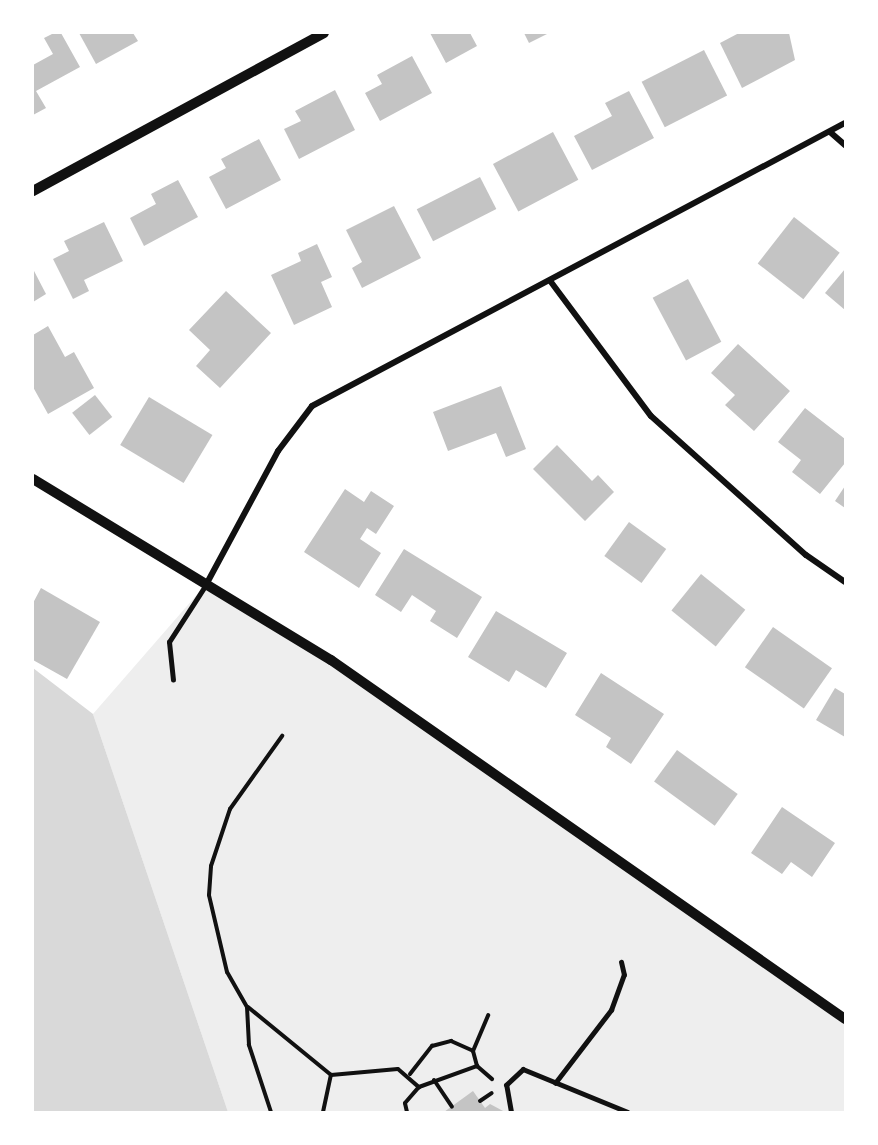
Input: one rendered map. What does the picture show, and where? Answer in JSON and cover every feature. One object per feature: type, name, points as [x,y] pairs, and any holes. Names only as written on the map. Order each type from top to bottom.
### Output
[{"type":"street","points":[[33,191],[324,33]]},
{"type":"street","points":[[207,583],[278,451],[312,405],[371,370],[551,282],[845,123]]},
{"type":"street","points":[[830,132],[845,144]]},
{"type":"street","points":[[551,282],[651,416],[806,555],[845,582]]},
{"type":"street","points":[[33,479],[331,660],[845,1019]]},
{"type":"lane","points":[[173,680],[169,642],[207,583]]},
{"type":"lane","points":[[555,1083],[611,1010],[624,975],[621,962]]},
{"type":"lane","points":[[511,1112],[506,1085],[523,1069],[628,1112]]},
{"type":"path","points":[[271,1112],[249,1045],[247,1007],[215,934],[211,866],[230,809],[282,736]]},
{"type":"path","points":[[247,1007],[332,1075],[383,1067],[410,1074],[419,1087]]},
{"type":"path","points":[[488,1015],[473,1052],[477,1066],[485,1077],[506,1085]]},
{"type":"path","points":[[410,1074],[432,1046],[451,1041],[473,1052]]},
{"type":"path","points":[[407,1112],[405,1103],[419,1087],[477,1066]]},
{"type":"path","points":[[323,1112],[332,1075]]},
{"type":"path","points":[[434,1080],[452,1107]]},
{"type":"shaded area","points":[[207,583],[331,660],[845,1019],[845,1112],[228,1112],[93,714]]},
{"type":"shaded area","points":[[33,668],[93,714],[228,1112],[33,1112]]},
{"type":"building","points":[[54,33],[61,33],[80,67],[36,91],[46,108],[33,115],[33,65],[53,54],[44,38]]},
{"type":"building","points":[[79,33],[133,33],[138,41],[96,64]]},
{"type":"building","points":[[430,33],[470,33],[477,46],[446,63]]},
{"type":"building","points":[[524,33],[549,33],[529,43]]},
{"type":"building","points":[[739,33],[789,33],[795,60],[742,88],[720,43]]},
{"type":"building","points":[[704,50],[727,95],[665,127],[642,82]]},
{"type":"building","points":[[412,56],[432,93],[380,121],[365,93],[382,84],[377,75]]},
{"type":"building","points":[[335,90],[355,130],[299,159],[284,129],[301,121],[295,111]]},
{"type":"building","points":[[629,91],[654,138],[592,170],[574,136],[612,116],[605,103]]},
{"type":"building","points":[[553,132],[578,180],[518,212],[493,164]]},
{"type":"building","points":[[259,139],[281,180],[226,209],[209,177],[226,168],[221,159]]},
{"type":"building","points":[[480,177],[496,209],[433,241],[417,209]]},
{"type":"building","points":[[178,180],[198,217],[144,246],[130,218],[156,204],[151,194]]},
{"type":"building","points":[[394,206],[421,258],[362,288],[352,268],[362,262],[346,230]]},
{"type":"building","points":[[794,217],[840,253],[803,299],[758,263]]},
{"type":"building","points":[[104,222],[123,261],[84,280],[89,291],[73,299],[53,259],[69,251],[64,241]]},
{"type":"building","points":[[317,244],[332,277],[321,282],[332,307],[294,325],[271,275],[301,261],[298,253]]},
{"type":"building","points":[[33,269],[46,294],[33,302]]},
{"type":"building","points":[[845,269],[845,310],[825,293]]},
{"type":"building","points":[[688,279],[721,342],[686,360],[653,298]]},
{"type":"building","points":[[226,291],[271,333],[220,388],[196,366],[210,350],[189,330]]},
{"type":"building","points":[[48,326],[65,357],[74,352],[94,388],[48,414],[33,387],[33,335]]},
{"type":"building","points":[[738,344],[790,391],[754,431],[725,405],[735,395],[711,373]]},
{"type":"building","points":[[501,386],[526,449],[506,457],[496,433],[448,451],[433,412]]},
{"type":"building","points":[[95,395],[112,417],[89,435],[72,413]]},
{"type":"building","points":[[149,397],[212,435],[184,483],[120,445]]},
{"type":"building","points":[[805,408],[845,439],[845,463],[820,494],[792,472],[801,460],[778,442]]},
{"type":"building","points":[[557,445],[592,481],[598,475],[614,492],[585,521],[533,469]]},
{"type":"building","points":[[845,486],[845,508],[835,501]]},
{"type":"building","points":[[345,489],[364,502],[371,491],[394,506],[376,534],[367,528],[360,539],[381,553],[359,588],[304,552]]},
{"type":"building","points":[[629,522],[666,549],[642,583],[604,556]]},
{"type":"building","points":[[404,549],[482,597],[457,638],[430,621],[436,611],[412,595],[401,612],[375,595]]},
{"type":"building","points":[[701,574],[745,610],[716,646],[671,611]]},
{"type":"building","points":[[41,588],[100,622],[67,679],[33,660],[33,603]]},
{"type":"building","points":[[496,611],[567,653],[546,688],[516,670],[509,682],[468,657]]},
{"type":"building","points":[[773,627],[832,668],[804,708],[745,667]]},
{"type":"building","points":[[601,673],[664,714],[631,764],[606,747],[611,738],[575,715]]},
{"type":"building","points":[[835,688],[845,694],[845,737],[816,720]]},
{"type":"building","points":[[677,750],[738,794],[715,826],[654,782]]},
{"type":"building","points":[[782,807],[835,843],[812,877],[791,862],[782,874],[751,853]]},
{"type":"building","points":[[473,1091],[485,1108],[490,1104],[505,1112],[444,1112]]}]
